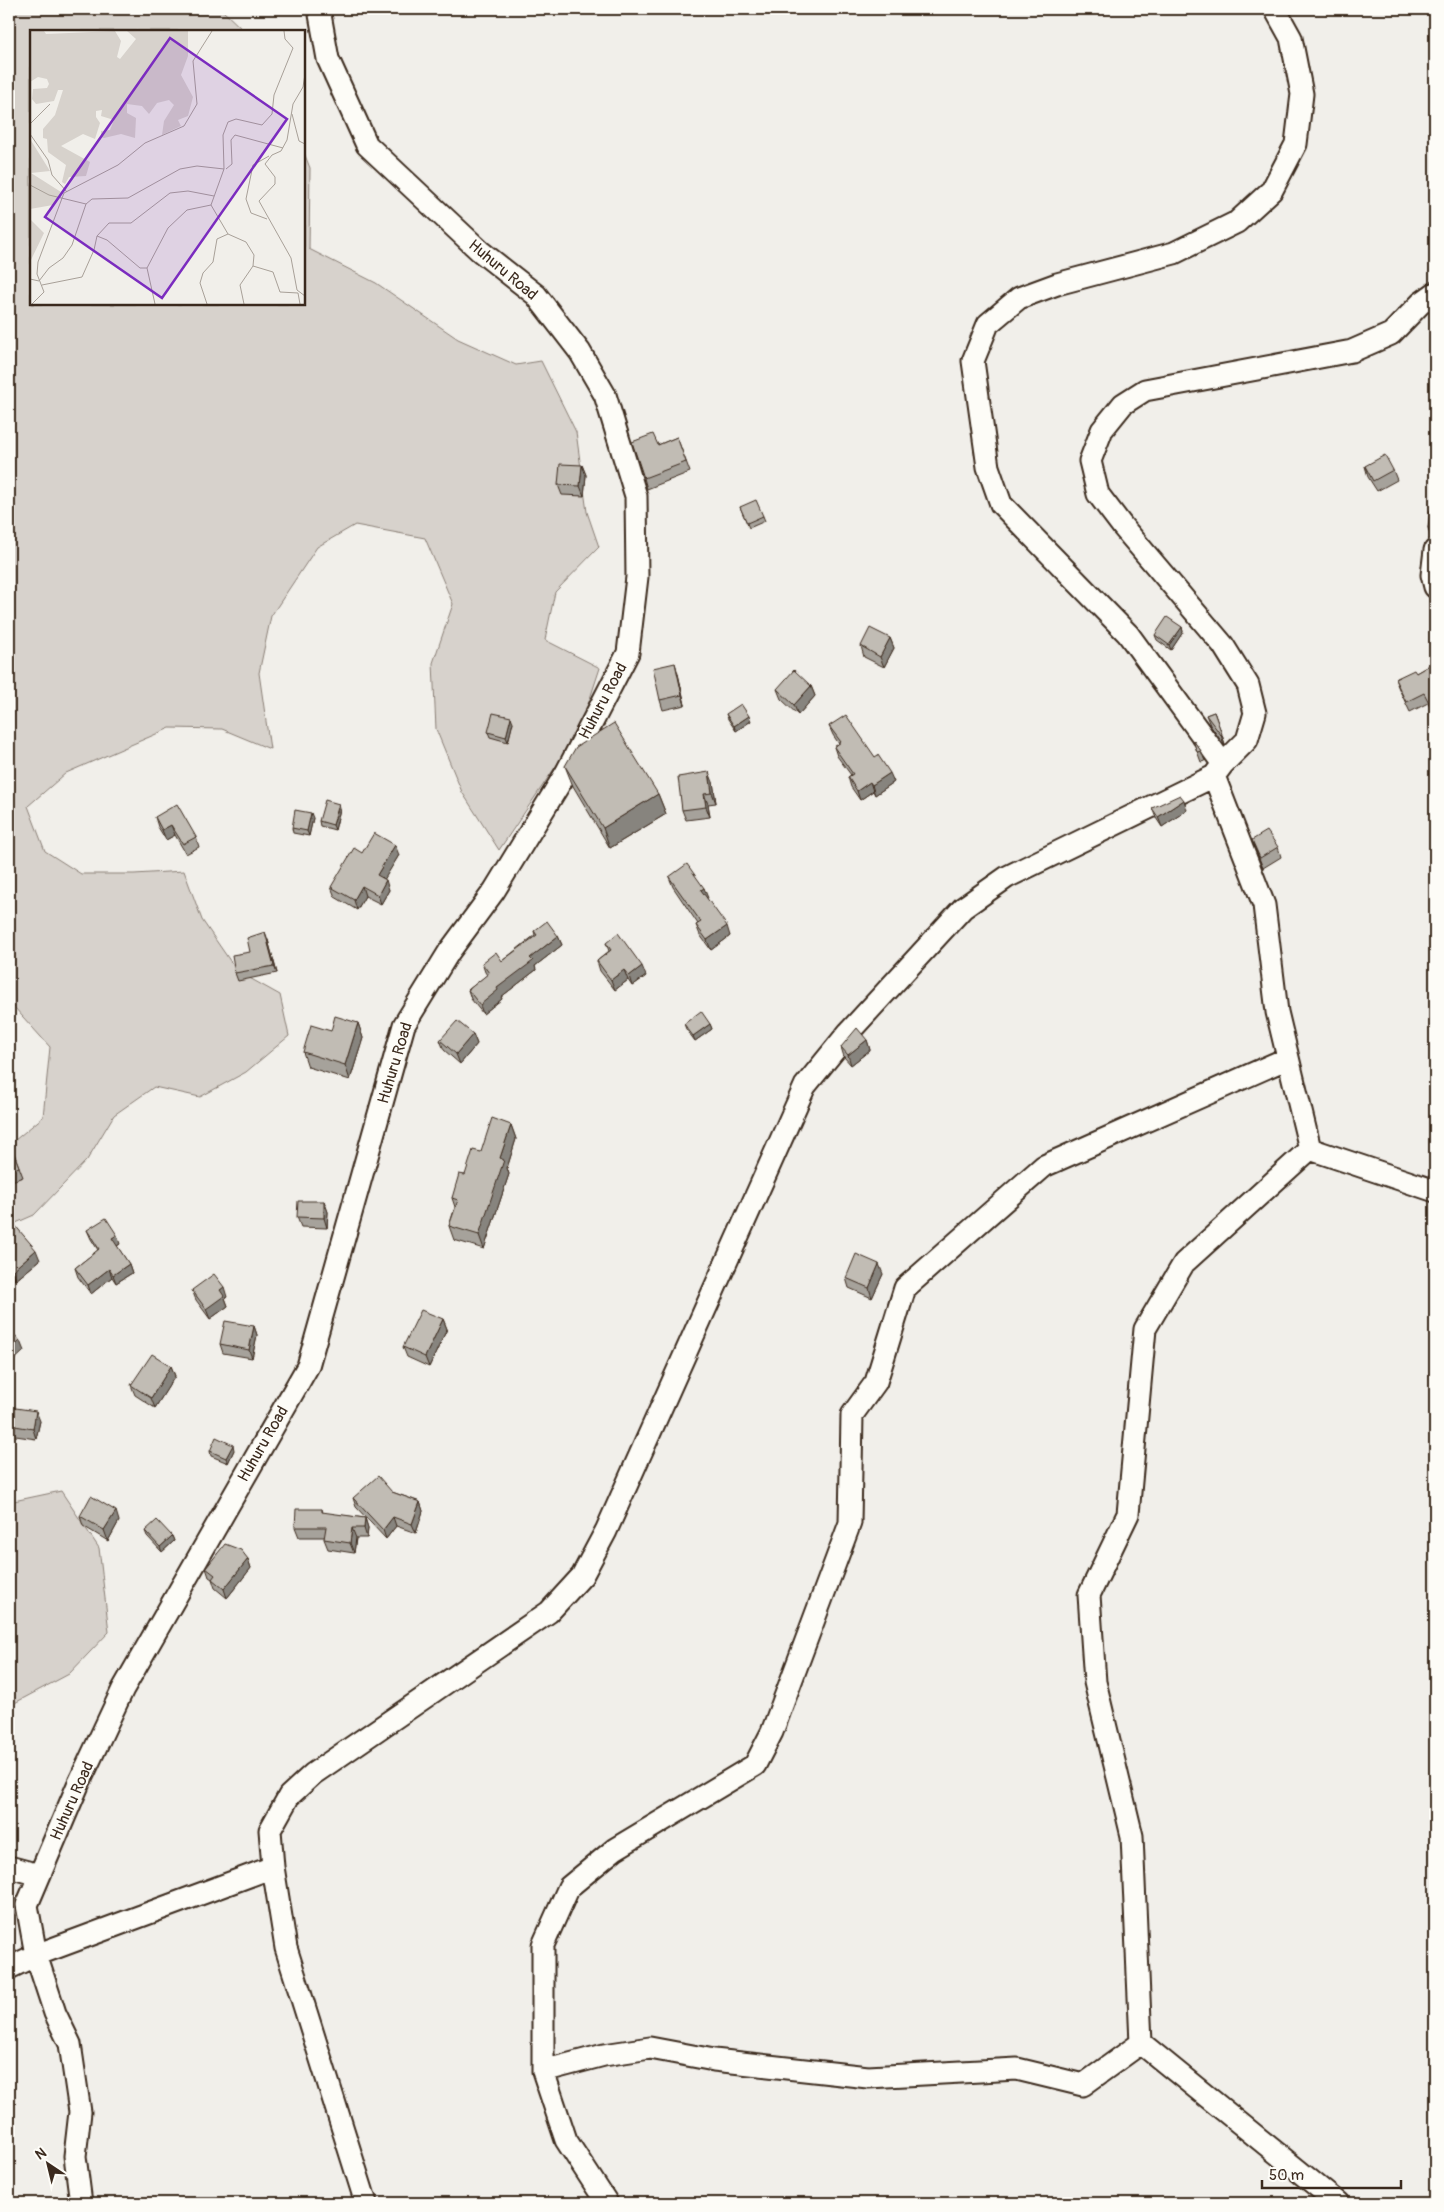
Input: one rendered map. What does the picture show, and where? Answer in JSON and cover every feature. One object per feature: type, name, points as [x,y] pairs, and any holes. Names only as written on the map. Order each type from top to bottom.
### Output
[{"type":"street","name":"Huhuru Road","points":[[81,2203],[75,2156],[80,2112],[70,2044],[55,2012],[36,1956],[27,1905],[123,1689],[308,1366],[404,1025],[449,952],[494,891],[566,773],[628,653],[637,577],[636,496],[605,395],[580,352],[536,295],[480,251],[367,145],[328,59],[318,9]]},
{"type":"street","points":[[1275,9],[1291,38],[1302,94],[1296,144],[1272,190],[1237,222],[1174,253],[1057,284],[1019,298],[988,324],[973,361],[988,467],[1001,504],[1128,634],[1219,770],[1264,906],[1277,1012],[1310,1150]]},
{"type":"street","points":[[366,2203],[286,1948],[273,1867],[270,1830],[289,1796],[313,1774],[549,1612],[582,1576],[606,1531],[805,1086],[849,1032],[963,908],[1007,877],[1219,770],[1247,740],[1255,713],[1248,685],[1223,645],[1122,527],[1098,494],[1090,461],[1102,430],[1123,404],[1145,390],[1352,351],[1390,334],[1421,303],[1435,293]]},
{"type":"street","points":[[1435,550],[1432,575],[1435,587]]},
{"type":"street","points":[[607,2203],[566,2140],[544,2071],[543,1945],[570,1887],[615,1849],[755,1765],[772,1732],[850,1522],[852,1415],[876,1382],[905,1288],[1044,1166],[1288,1058]]},
{"type":"street","points":[[1310,1150],[1435,1191]]},
{"type":"street","points":[[1310,1150],[1184,1263],[1145,1329],[1128,1514],[1089,1596],[1095,1682],[1132,1836],[1141,2043],[1338,2203]]},
{"type":"street","points":[[9,1867],[39,1875]]},
{"type":"street","points":[[9,1968],[36,1956],[273,1867]]},
{"type":"street","points":[[544,2071],[604,2055],[650,2048],[714,2060],[868,2077],[1016,2069],[1083,2085],[1141,2043]]},
{"type":"shaded area","points":[[9,9],[221,9],[243,30],[30,30],[30,305],[305,305],[305,156],[310,168],[309,249],[376,283],[458,339],[516,365],[541,361],[576,432],[587,512],[599,547],[555,592],[545,640],[600,668],[579,732],[499,850],[462,792],[436,729],[433,663],[453,604],[425,538],[355,525],[317,547],[271,616],[259,673],[270,749],[222,729],[170,728],[66,773],[28,806],[45,851],[81,874],[134,874],[184,871],[202,920],[237,971],[280,995],[289,1036],[246,1072],[200,1097],[154,1087],[114,1115],[87,1160],[34,1215],[9,1226],[9,1145],[43,1117],[50,1047],[14,1007],[9,1008]]},
{"type":"shaded area","points":[[61,1491],[99,1548],[109,1632],[69,1674],[9,1706],[9,1502]]},
{"type":"building","points":[[653,434],[658,445],[677,437],[686,462],[644,478],[632,442]]},
{"type":"building","points":[[1385,455],[1393,470],[1373,481],[1365,466]]},
{"type":"building","points":[[560,464],[582,465],[580,486],[558,485]]},
{"type":"building","points":[[756,500],[763,516],[747,523],[740,507]]},
{"type":"building","points":[[1435,502],[1435,529],[1428,528],[1430,510],[1432,511]]},
{"type":"building","points":[[1167,617],[1182,627],[1169,645],[1155,635]]},
{"type":"building","points":[[870,628],[890,638],[880,657],[861,646]]},
{"type":"building","points":[[1435,662],[1435,714],[1424,693],[1406,702],[1395,679],[1414,670],[1416,673]]},
{"type":"building","points":[[675,663],[682,695],[660,700],[653,668]]},
{"type":"building","points":[[794,670],[811,686],[794,705],[777,689]]},
{"type":"building","points":[[741,704],[749,716],[734,726],[726,714]]},
{"type":"building","points":[[1214,712],[1222,734],[1221,735],[1206,715]]},
{"type":"building","points":[[493,713],[511,717],[506,737],[488,732]]},
{"type":"building","points":[[846,715],[875,757],[878,755],[890,773],[872,785],[870,782],[857,791],[848,777],[853,774],[834,747],[841,742],[829,726]]},
{"type":"building","points":[[614,723],[658,794],[603,828],[565,766],[576,747]]},
{"type":"building","points":[[1193,740],[1201,751],[1197,752]]},
{"type":"building","points":[[709,772],[712,793],[704,794],[706,807],[682,810],[678,777]]},
{"type":"building","points":[[1180,795],[1184,800],[1158,817],[1152,808]]},
{"type":"building","points":[[325,800],[339,804],[333,825],[319,821]]},
{"type":"building","points":[[177,804],[196,837],[183,844],[171,825],[162,830],[155,817]]},
{"type":"building","points":[[295,810],[311,813],[307,831],[292,828]]},
{"type":"building","points":[[1267,831],[1278,847],[1260,858],[1252,840]]},
{"type":"building","points":[[374,833],[395,845],[377,875],[386,880],[378,895],[362,886],[354,900],[331,887],[354,848],[362,853]]},
{"type":"building","points":[[687,864],[704,888],[701,890],[727,926],[707,940],[696,925],[701,922],[669,877]]},
{"type":"building","points":[[547,921],[558,936],[530,958],[533,961],[497,988],[498,990],[480,1005],[468,990],[489,973],[482,963],[496,952],[502,961],[537,935],[534,931]]},
{"type":"building","points":[[265,932],[274,966],[235,973],[232,955],[250,952],[247,938]]},
{"type":"building","points":[[618,933],[642,966],[629,976],[624,970],[611,980],[597,961],[611,950],[606,943]]},
{"type":"building","points":[[701,1011],[710,1024],[693,1036],[684,1024]]},
{"type":"building","points":[[335,1016],[358,1023],[345,1065],[303,1052],[311,1025],[331,1031]]},
{"type":"building","points":[[457,1021],[473,1034],[456,1054],[440,1040]]},
{"type":"building","points":[[857,1028],[867,1040],[848,1055],[841,1047]]},
{"type":"building","points":[[492,1118],[511,1125],[500,1158],[504,1160],[479,1235],[449,1226],[458,1200],[452,1198],[459,1174],[465,1175],[473,1150],[481,1152]]},
{"type":"building","points":[[13,1151],[19,1167],[9,1171],[9,1152]]},
{"type":"building","points":[[298,1201],[324,1201],[324,1218],[297,1217]]},
{"type":"building","points":[[106,1218],[117,1235],[112,1238],[129,1264],[113,1275],[109,1269],[88,1285],[75,1268],[99,1249],[87,1230]]},
{"type":"building","points":[[13,1223],[36,1250],[13,1270],[9,1271],[9,1227]]},
{"type":"building","points":[[856,1254],[879,1264],[869,1288],[846,1278]]},
{"type":"building","points":[[214,1274],[224,1287],[220,1290],[224,1296],[206,1309],[192,1290]]},
{"type":"building","points":[[421,1310],[443,1319],[425,1357],[403,1347]]},
{"type":"building","points":[[225,1321],[254,1326],[249,1350],[220,1344]]},
{"type":"building","points":[[9,1328],[20,1341],[9,1351]]},
{"type":"building","points":[[152,1354],[171,1366],[151,1398],[131,1385]]},
{"type":"building","points":[[9,1407],[36,1411],[33,1429],[9,1425]]},
{"type":"building","points":[[216,1437],[233,1445],[226,1458],[210,1451]]},
{"type":"building","points":[[378,1476],[392,1492],[420,1502],[412,1524],[393,1517],[383,1530],[353,1498]]},
{"type":"building","points":[[91,1496],[116,1511],[104,1530],[80,1516]]},
{"type":"building","points":[[296,1509],[322,1509],[322,1512],[365,1518],[364,1528],[352,1528],[350,1543],[324,1539],[326,1527],[295,1527]]},
{"type":"building","points":[[157,1520],[172,1536],[160,1547],[145,1531]]},
{"type":"building","points":[[225,1544],[241,1550],[248,1559],[224,1589],[212,1579],[215,1575],[206,1568]]}]
